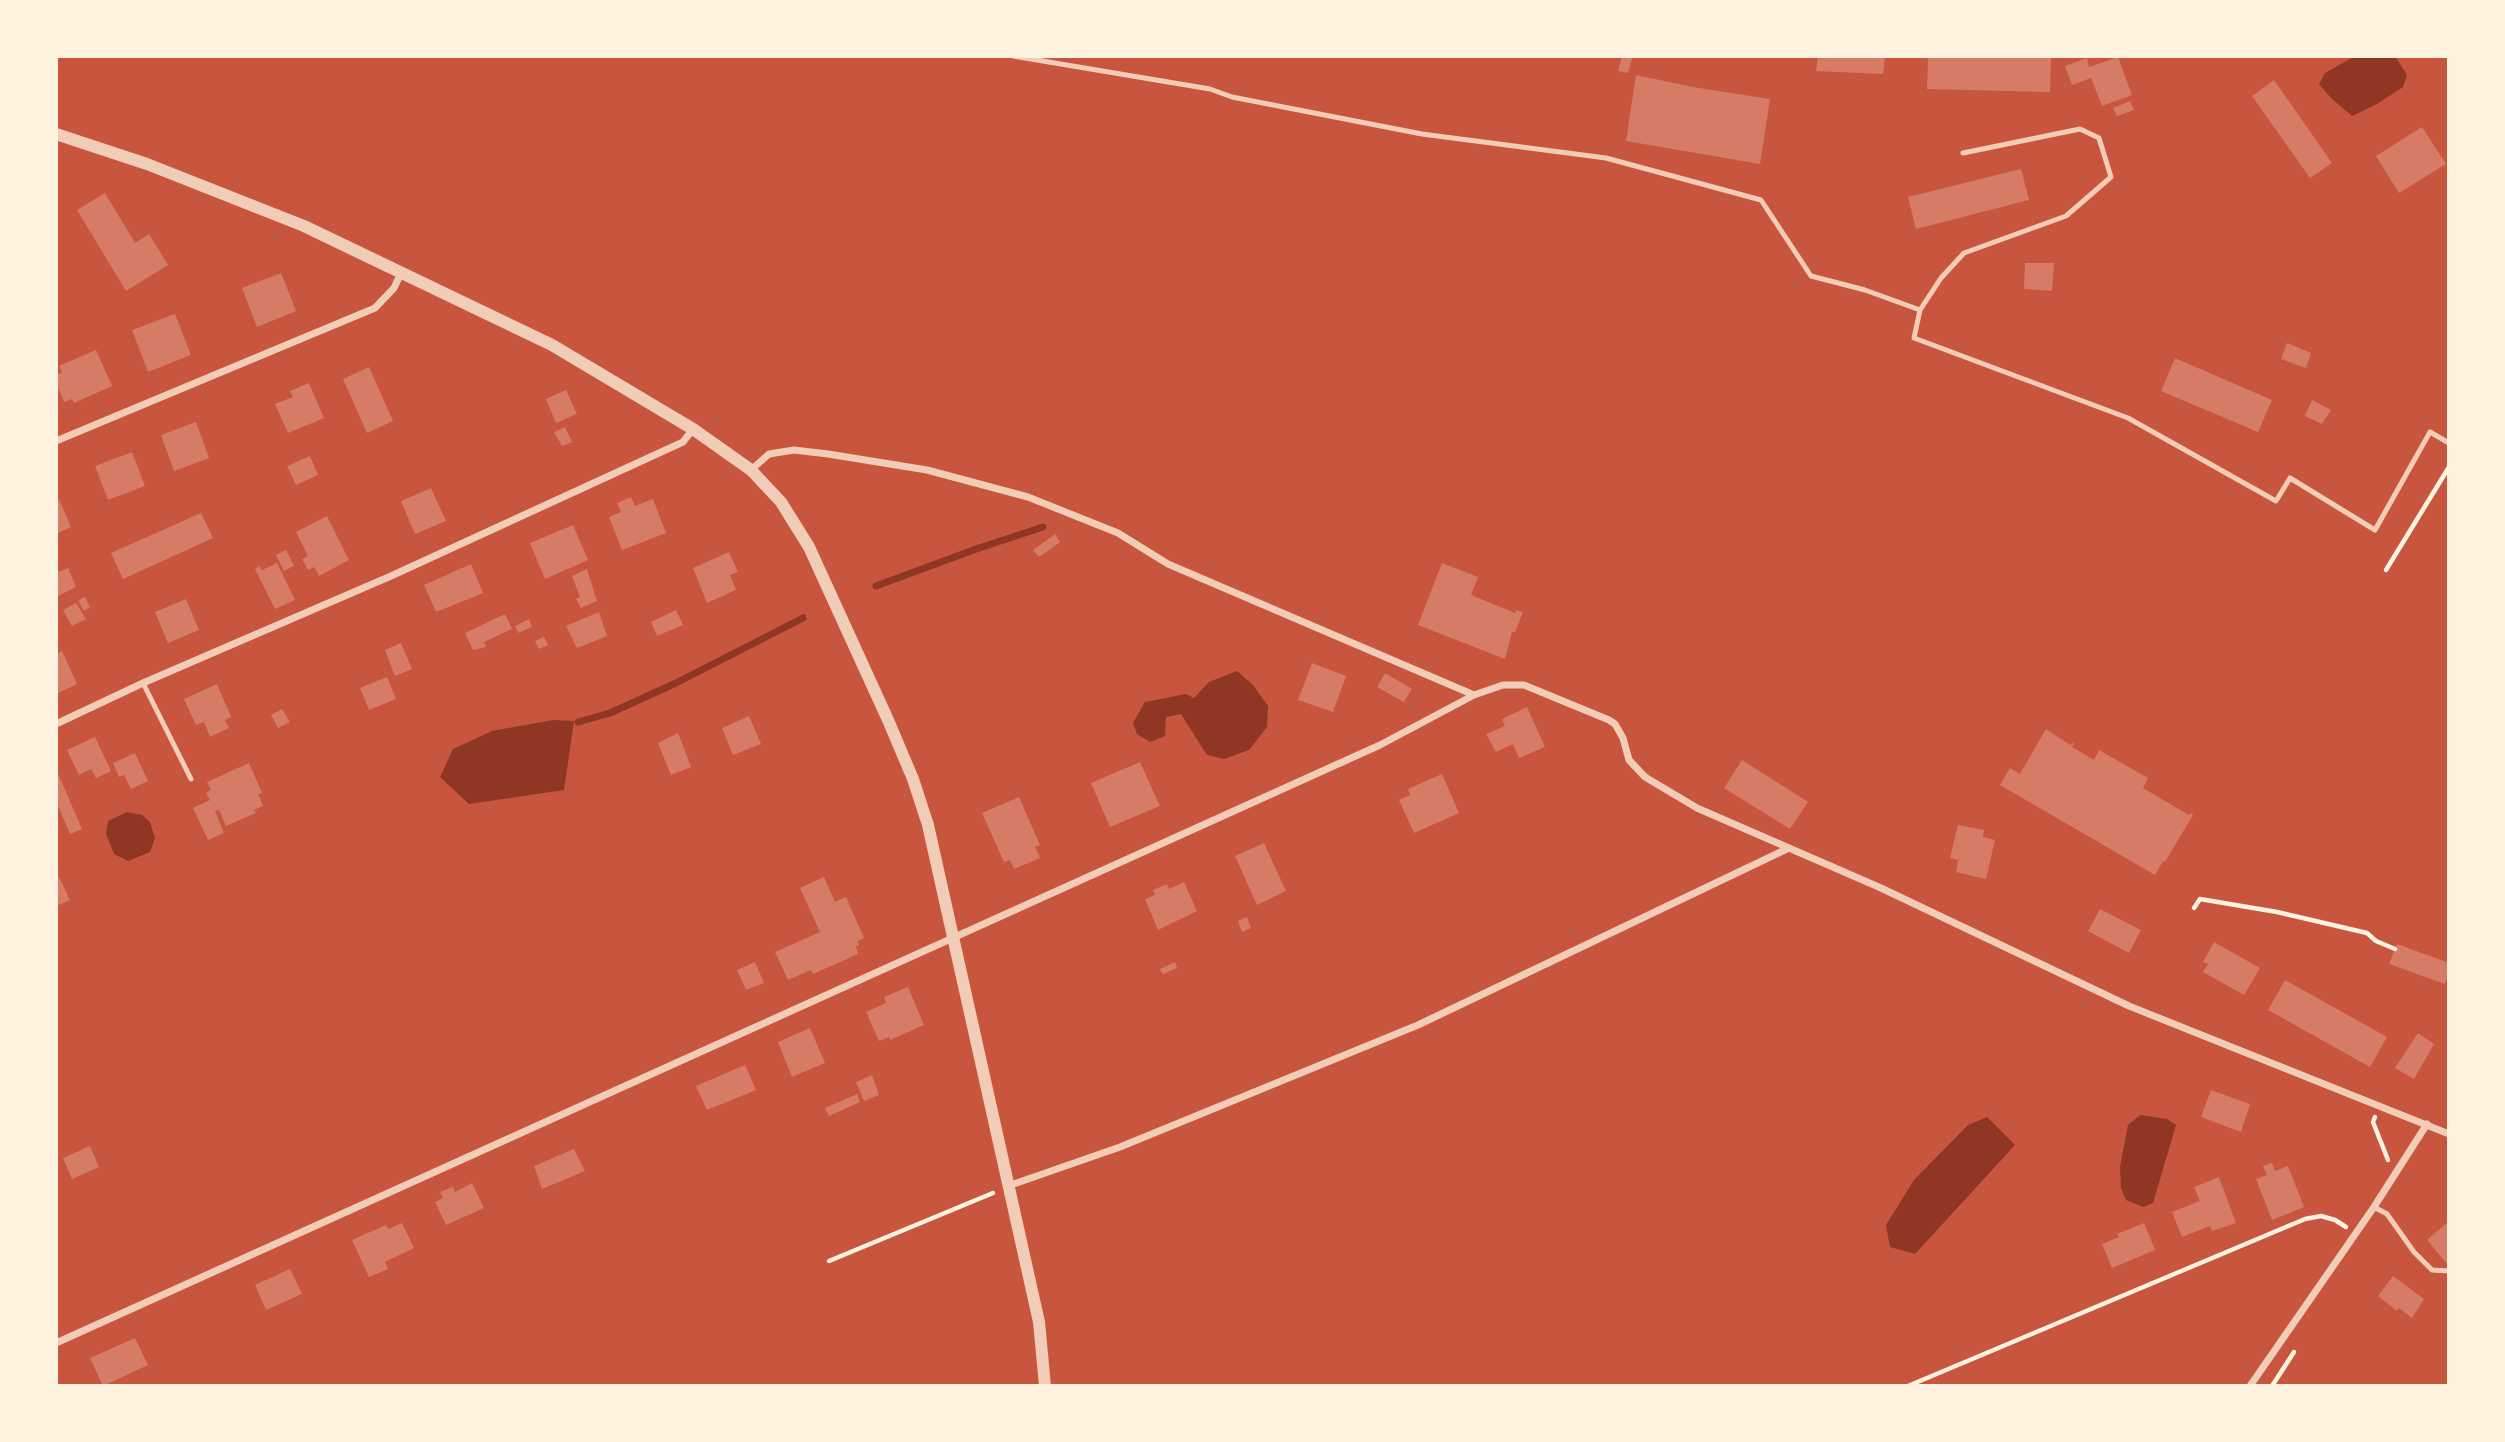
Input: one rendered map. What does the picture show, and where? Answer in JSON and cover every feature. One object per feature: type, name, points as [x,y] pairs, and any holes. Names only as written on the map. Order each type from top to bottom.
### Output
[{"type":"street","points":[[56,134],[147,164],[304,226],[552,345],[694,429],[751,470],[781,502],[809,547],[888,720],[913,779],[928,825],[1039,1322],[1045,1386]]},
{"type":"street","points":[[56,442],[375,308],[394,288],[401,273]]},
{"type":"street","points":[[56,724],[658,454],[683,442],[694,429]]},
{"type":"street","points":[[751,470],[769,454],[793,450],[927,470],[1028,497],[1118,533],[1168,564],[1474,695]]},
{"type":"street","points":[[56,1343],[1380,745],[1474,695],[1503,685],[1524,685],[1602,715],[1620,731],[1629,761],[1645,777],[1697,808],[1881,888],[2129,1006],[2449,1134]]},
{"type":"street","points":[[1008,1186],[1120,1147],[1418,1025],[1789,848]]},
{"type":"street","points":[[2250,1386],[2374,1207],[2427,1124]]},
{"type":"lane","points":[[1013,56],[1210,89],[1232,97],[1422,134],[1606,158],[1761,200],[1811,276],[1865,290],[1920,310]]},
{"type":"lane","points":[[1963,153],[2080,129],[2099,138],[2111,177],[2066,216],[1964,253],[1941,278],[1920,310],[1914,338],[2128,418],[2276,501],[2290,478],[2375,530],[2430,432],[2449,443]]},
{"type":"lane","points":[[143,683],[191,779]]},
{"type":"lane","points":[[2374,1207],[2387,1214],[2414,1252],[2432,1269],[2449,1271]]},
{"type":"path","points":[[2386,570],[2449,467]]},
{"type":"path","points":[[2194,908],[2200,899],[2277,912],[2367,933],[2376,941],[2395,949]]},
{"type":"path","points":[[829,1261],[1008,1186]]},
{"type":"path","points":[[994,1192],[997,1205]]},
{"type":"path","points":[[1908,1386],[2305,1219],[2321,1216],[2335,1220],[2356,1233]]},
{"type":"shaded area","points":[[2355,56],[2395,56],[2407,75],[2403,87],[2352,116],[2319,84],[2325,73]]},
{"type":"shaded area","points":[[1237,671],[1253,685],[1268,706],[1267,727],[1249,750],[1224,759],[1207,755],[1181,714],[1166,717],[1165,736],[1150,742],[1137,734],[1133,723],[1145,702],[1186,694],[1194,698],[1209,682]]},
{"type":"shaded area","points":[[553,720],[574,721],[564,790],[469,804],[440,777],[453,749],[492,731]]},
{"type":"shaded area","points":[[127,812],[142,815],[150,822],[155,838],[150,852],[128,861],[114,854],[106,834],[108,821]]},
{"type":"shaded area","points":[[2140,1115],[2167,1119],[2176,1125],[2153,1203],[2143,1207],[2126,1200],[2121,1188],[2120,1167],[2128,1125]]},
{"type":"shaded area","points":[[1987,1117],[2015,1145],[1915,1254],[1890,1247],[1886,1225],[1914,1180],[1968,1125]]},
{"type":"building","points":[[1622,56],[1633,56],[1628,73],[1618,71]]},
{"type":"building","points":[[1818,56],[1885,56],[1883,74],[1816,71]]},
{"type":"building","points":[[1928,56],[2051,56],[2050,92],[1927,89]]},
{"type":"building","points":[[2118,57],[2132,95],[2102,106],[2091,78],[2072,85],[2065,66],[2087,58],[2089,67]]},
{"type":"building","points":[[1636,75],[1770,99],[1760,164],[1626,141]]},
{"type":"building","points":[[2274,80],[2332,163],[2310,178],[2252,96]]},
{"type":"building","points":[[2130,101],[2134,110],[2117,116],[2113,108]]},
{"type":"building","points":[[2422,127],[2446,164],[2399,193],[2376,156]]},
{"type":"building","points":[[2021,169],[2029,200],[1916,229],[1908,197]]},
{"type":"building","points":[[105,193],[135,243],[149,234],[168,265],[126,291],[77,210]]},
{"type":"building","points":[[2025,263],[2054,263],[2052,291],[2024,289]]},
{"type":"building","points":[[281,273],[296,311],[257,327],[242,288]]},
{"type":"building","points":[[175,314],[191,355],[148,372],[132,330]]},
{"type":"building","points":[[2287,343],[2311,353],[2306,368],[2281,359]]},
{"type":"building","points":[[96,350],[112,386],[74,403],[72,399],[64,402],[56,383],[56,375],[62,372],[59,366]]},
{"type":"building","points":[[2175,358],[2272,400],[2258,432],[2161,391]]},
{"type":"building","points":[[369,367],[393,421],[367,433],[343,379]]},
{"type":"building","points":[[309,383],[324,418],[288,433],[275,404],[293,397],[290,391]]},
{"type":"building","points":[[566,390],[577,414],[556,423],[546,399]]},
{"type":"building","points":[[2312,400],[2331,410],[2322,424],[2305,416]]},
{"type":"building","points":[[196,422],[209,458],[174,471],[161,435]]},
{"type":"building","points":[[565,427],[572,442],[562,446],[554,432]]},
{"type":"building","points":[[132,452],[145,486],[108,500],[95,466]]},
{"type":"building","points":[[310,456],[318,475],[296,485],[287,466]]},
{"type":"building","points":[[431,488],[446,521],[415,534],[401,501]]},
{"type":"building","points":[[56,492],[71,527],[56,534]]},
{"type":"building","points":[[631,497],[635,506],[653,499],[666,533],[622,550],[609,517],[621,512],[617,503]]},
{"type":"building","points":[[201,513],[213,538],[123,579],[111,553]]},
{"type":"building","points":[[327,516],[349,560],[319,576],[314,567],[308,570],[302,559],[308,556],[296,532]]},
{"type":"building","points":[[573,525],[588,560],[545,579],[530,543]]},
{"type":"building","points":[[1055,534],[1060,542],[1039,557],[1033,550]]},
{"type":"building","points":[[286,550],[294,566],[284,571],[276,555]]},
{"type":"building","points":[[729,552],[738,572],[730,575],[736,590],[707,603],[693,568]]},
{"type":"building","points":[[277,563],[295,600],[275,609],[255,569],[260,566],[262,570]]},
{"type":"building","points":[[1442,563],[1478,577],[1471,595],[1515,613],[1516,610],[1523,612],[1515,632],[1512,632],[1505,659],[1418,625]]},
{"type":"building","points":[[471,564],[483,593],[436,612],[424,585]]},
{"type":"building","points":[[56,565],[59,572],[68,568],[76,587],[56,597]]},
{"type":"building","points":[[587,569],[597,601],[581,608],[576,599],[580,597],[572,576]]},
{"type":"building","points":[[85,597],[90,607],[84,611],[78,600]]},
{"type":"building","points":[[186,599],[199,630],[168,643],[155,612]]},
{"type":"building","points":[[76,603],[86,619],[72,626],[63,610]]},
{"type":"building","points":[[676,610],[683,625],[657,636],[651,622]]},
{"type":"building","points":[[599,612],[607,636],[577,648],[566,626]]},
{"type":"building","points":[[505,614],[512,629],[484,642],[486,647],[473,650],[465,633]]},
{"type":"building","points":[[529,619],[532,627],[518,633],[515,626]]},
{"type":"building","points":[[544,637],[548,645],[539,649],[535,641]]},
{"type":"building","points":[[401,643],[412,669],[395,676],[385,650]]},
{"type":"building","points":[[62,651],[77,684],[56,694],[56,654]]},
{"type":"building","points":[[1312,663],[1346,676],[1333,712],[1298,700]]},
{"type":"building","points":[[1385,673],[1412,689],[1404,702],[1377,687]]},
{"type":"building","points":[[387,677],[396,699],[369,710],[360,688]]},
{"type":"building","points":[[217,684],[231,717],[225,720],[229,728],[210,737],[204,722],[196,725],[184,699]]},
{"type":"building","points":[[1527,707],[1545,747],[1519,758],[1513,744],[1496,752],[1486,734],[1505,726],[1502,719]]},
{"type":"building","points":[[282,709],[290,722],[278,728],[271,715]]},
{"type":"building","points":[[749,716],[761,744],[733,755],[722,728]]},
{"type":"building","points":[[2046,729],[2070,745],[2074,742],[2072,747],[2094,760],[2099,750],[2148,778],[2143,788],[2193,815],[2155,875],[2000,785],[2010,768],[2020,774]]},
{"type":"building","points":[[678,733],[691,767],[671,775],[658,743]]},
{"type":"building","points":[[95,737],[111,771],[96,778],[91,769],[79,775],[67,750]]},
{"type":"building","points":[[135,753],[148,781],[131,789],[124,775],[119,777],[113,763]]},
{"type":"building","points":[[1742,760],[1808,802],[1790,829],[1724,788]]},
{"type":"building","points":[[1140,762],[1160,806],[1110,827],[1091,783]]},
{"type":"building","points":[[249,763],[262,793],[258,794],[263,806],[254,810],[256,813],[226,826],[219,810],[215,811],[224,833],[208,840],[193,808],[210,800],[206,793],[211,790],[207,782]]},
{"type":"building","points":[[56,769],[82,829],[70,834],[56,801]]},
{"type":"building","points":[[1442,774],[1459,813],[1414,833],[1399,800],[1410,795],[1408,789]]},
{"type":"building","points":[[1019,797],[1040,845],[1035,847],[1040,858],[1014,869],[1010,860],[1004,862],[982,813]]},
{"type":"building","points":[[1958,825],[1984,830],[1983,837],[1995,840],[1986,879],[1956,872],[1958,860],[1950,858]]},
{"type":"building","points":[[1264,843],[1286,891],[1257,905],[1235,856]]},
{"type":"building","points":[[56,871],[70,900],[56,906]]},
{"type":"building","points":[[824,877],[835,902],[846,897],[864,938],[858,941],[859,945],[856,946],[858,954],[813,974],[811,970],[788,980],[775,952],[820,932],[800,888]]},
{"type":"building","points":[[1184,882],[1197,911],[1158,930],[1145,899],[1155,895],[1153,890],[1167,884],[1169,889]]},
{"type":"building","points":[[2100,909],[2141,930],[2129,953],[2088,931]]},
{"type":"building","points":[[1247,917],[1251,928],[1242,932],[1238,921]]},
{"type":"building","points":[[2214,942],[2260,968],[2244,995],[2203,972],[2208,964],[2203,962]]},
{"type":"building","points":[[2397,944],[2449,963],[2445,984],[2389,964]]},
{"type":"building","points":[[755,962],[764,983],[746,990],[737,970]]},
{"type":"building","points":[[1175,962],[1177,968],[1163,974],[1160,969]]},
{"type":"building","points":[[2285,980],[2387,1037],[2370,1067],[2268,1010]]},
{"type":"building","points":[[908,987],[924,1025],[890,1040],[889,1037],[879,1041],[866,1012],[886,1003],[884,997]]},
{"type":"building","points":[[810,1028],[825,1063],[792,1077],[778,1042]]},
{"type":"building","points":[[2418,1033],[2434,1044],[2414,1079],[2395,1068]]},
{"type":"building","points":[[745,1065],[756,1090],[707,1110],[696,1086]]},
{"type":"building","points":[[872,1075],[879,1095],[864,1101],[856,1082]]},
{"type":"building","points":[[2211,1090],[2250,1104],[2241,1132],[2201,1117]]},
{"type":"building","points":[[857,1094],[860,1102],[829,1116],[825,1108]]},
{"type":"building","points":[[90,1146],[99,1167],[72,1179],[63,1158]]},
{"type":"building","points":[[574,1149],[585,1171],[542,1189],[534,1166]]},
{"type":"building","points":[[2272,1163],[2275,1171],[2288,1166],[2304,1207],[2272,1220],[2256,1179],[2267,1175],[2263,1166]]},
{"type":"building","points":[[2219,1177],[2236,1223],[2212,1231],[2210,1226],[2182,1237],[2172,1212],[2200,1201],[2194,1187]]},
{"type":"building","points":[[472,1183],[484,1208],[446,1225],[435,1202],[443,1198],[440,1192],[453,1187],[455,1192]]},
{"type":"building","points":[[2449,1221],[2449,1263],[2447,1264],[2427,1240]]},
{"type":"building","points":[[402,1223],[414,1248],[385,1262],[388,1269],[369,1277],[352,1240],[386,1225],[388,1229]]},
{"type":"building","points":[[2144,1223],[2155,1250],[2112,1268],[2102,1244],[2119,1237],[2117,1234]]},
{"type":"building","points":[[290,1269],[302,1294],[266,1310],[255,1285]]},
{"type":"building","points":[[2393,1276],[2424,1299],[2412,1318],[2399,1308],[2397,1311],[2378,1296]]},
{"type":"building","points":[[135,1338],[148,1365],[103,1386],[90,1358]]},
{"type":"waterway","points":[[876,586],[1043,527]]},
{"type":"waterway","points":[[578,722],[610,713],[676,683],[803,618]]}]
